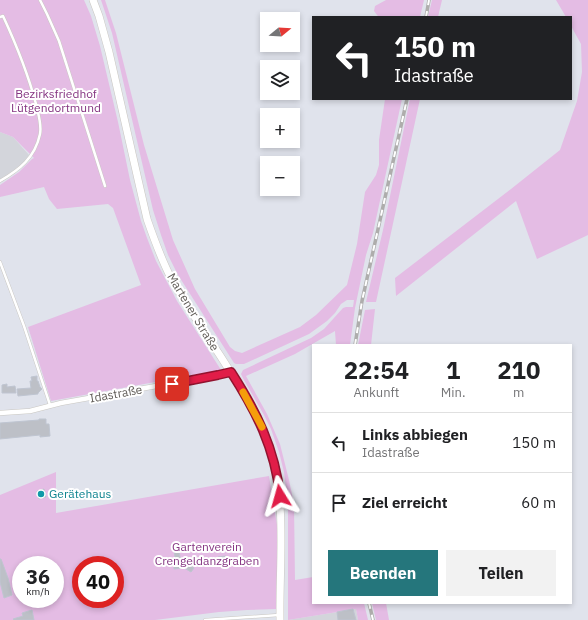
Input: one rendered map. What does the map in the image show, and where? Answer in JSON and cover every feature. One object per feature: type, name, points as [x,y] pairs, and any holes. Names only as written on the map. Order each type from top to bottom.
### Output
[{"type":"street","name":"Martener Straße","points":[[93,0],[109,52],[147,219],[153,237],[172,278],[240,386],[260,422],[267,439],[276,470],[280,504],[280,617]]},
{"type":"street","name":"Idastraße","points":[[0,412],[30,410],[231,372]]},
{"type":"lane","points":[[40,0],[59,41],[106,186]]},
{"type":"lane","points":[[0,17],[3,16],[21,58],[40,119],[41,130],[36,146],[26,162],[20,169],[0,182]]},
{"type":"lane","points":[[0,262],[24,326],[50,406]]},
{"type":"lane","points":[[205,620],[280,617]]},
{"type":"shaded area","points":[[0,132],[13,137],[29,155],[21,166],[0,180]]},
{"type":"shaded area","points":[[356,609],[358,620],[288,620]]},
{"type":"green space","name":"Bezirksfriedhof Lütgendortmund","points":[[0,0],[84,0],[91,16],[100,46],[130,180],[147,238],[156,261],[177,301],[221,370],[51,401],[28,327],[141,285],[113,208],[108,204],[57,209],[49,199],[44,187],[0,197],[0,185],[19,172],[34,158],[13,137],[0,132]]},
{"type":"green space","points":[[101,0],[105,0],[116,33],[144,145],[173,240],[195,289],[230,347],[235,351],[242,353],[300,327],[316,315],[347,285],[357,244],[365,192],[376,175],[379,165],[379,140],[385,100],[402,100],[373,233],[366,255],[355,308],[350,344],[336,344],[335,331],[295,354],[246,376],[267,414],[280,444],[289,480],[294,504],[295,580],[312,577],[312,604],[364,604],[368,620],[358,620],[356,609],[288,620],[288,504],[284,472],[271,429],[241,374],[243,370],[311,338],[324,329],[343,308],[353,307],[354,300],[347,300],[341,304],[327,321],[309,334],[244,364],[234,363],[178,275],[168,255],[153,210],[112,33]]},
{"type":"green space","points":[[386,0],[424,0],[420,16],[378,16],[374,11],[375,6]]},
{"type":"green space","points":[[432,0],[442,0],[438,16],[428,16]]},
{"type":"green space","points":[[556,0],[588,0],[588,235],[537,259],[516,201],[396,296],[395,278],[560,150],[577,101],[582,72],[581,44],[572,28],[572,16],[565,16]]},
{"type":"green space","points":[[410,100],[420,100],[376,302],[366,302],[383,230]]},
{"type":"green space","points":[[375,309],[371,344],[358,344],[365,310]]},
{"type":"green space","name":"Gartenverein Crengeldanzgraben","points":[[56,472],[56,513],[269,476],[278,531],[276,609],[219,612],[155,620],[0,620],[0,495]]},
{"type":"green space","points":[[372,604],[386,604],[389,620],[376,620]]},
{"type":"building","points":[[37,376],[37,381],[42,389],[38,394],[18,396],[17,389],[31,388],[31,377]]},
{"type":"building","points":[[7,384],[7,387],[15,386],[16,393],[2,393],[2,385]]},
{"type":"building","points":[[46,419],[46,424],[49,424],[50,436],[40,437],[40,435],[0,439],[0,423]]},
{"type":"building","name":"Gerätehaus","points":[[44,489],[46,497],[39,499],[37,491]]},
{"type":"building","points":[[174,551],[179,551],[181,563],[186,562],[194,568],[191,572],[181,566],[182,568],[174,569],[174,564],[176,563]]},
{"type":"building","points":[[226,556],[227,564],[220,565],[218,557]]},
{"type":"building","points":[[1,559],[12,595],[4,598],[0,582]]},
{"type":"building","points":[[353,609],[356,620],[338,620],[337,612]]},
{"type":"building","points":[[32,610],[34,620],[13,619],[23,616],[22,613]]},
{"type":"railway","points":[[426,16],[429,0]]},
{"type":"railway","points":[[355,344],[362,301],[407,100]]},
{"type":"railway","points":[[369,604],[373,620]]},
{"type":"slow traffic","points":[[243,392],[262,427]]},
{"type":"place","name":"Gerätehaus","points":[[41,494]]},
{"type":"route","points":[[172,384],[231,372],[260,422],[267,439],[276,470],[280,496]]}]
